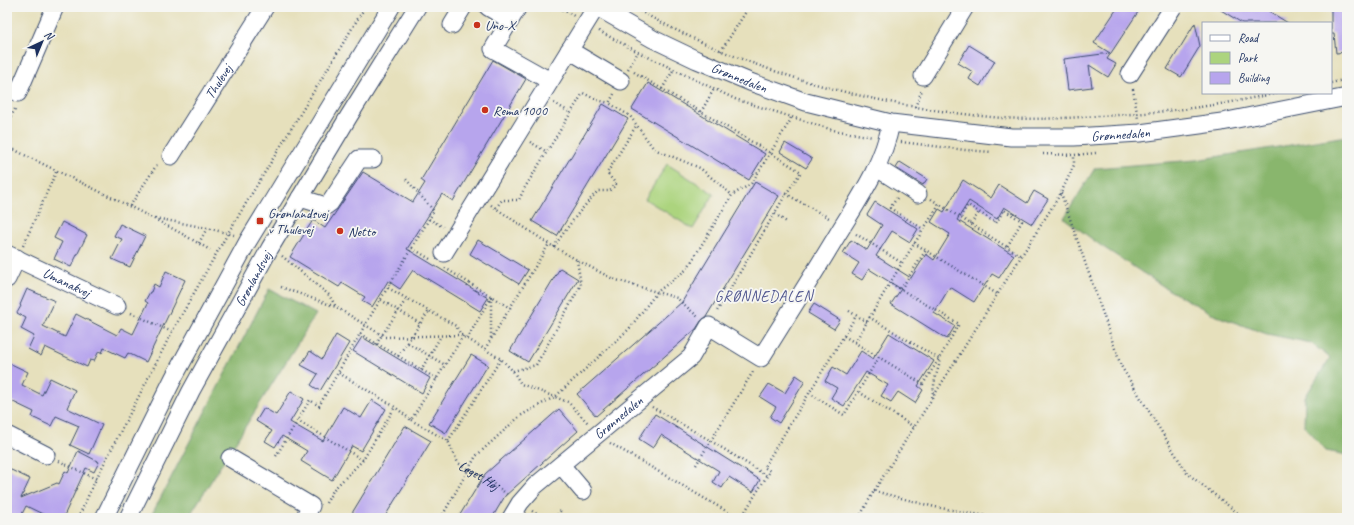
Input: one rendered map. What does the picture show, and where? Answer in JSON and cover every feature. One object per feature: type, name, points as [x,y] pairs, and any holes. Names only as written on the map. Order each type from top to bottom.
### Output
[{"type":"street","points":[[18,93],[55,7]]},
{"type":"street","name":"Thulevej","points":[[171,156],[265,7]]},
{"type":"street","name":"Grønlandsvej","points":[[128,518],[191,391],[270,248],[417,7]]},
{"type":"street","points":[[452,25],[463,7]]},
{"type":"street","points":[[488,7],[514,14],[493,49],[550,81]]},
{"type":"street","name":"Grønnedalen","points":[[440,260],[596,7],[653,39],[697,60],[750,82],[806,102],[891,123],[1011,137],[1074,137],[1140,133],[1222,122],[1347,97]]},
{"type":"street","points":[[923,76],[965,7]]},
{"type":"street","points":[[1130,74],[1173,7]]},
{"type":"street","points":[[385,9],[405,25]]},
{"type":"street","name":"Grønlandsvej","points":[[104,518],[174,377],[248,241],[385,9]]},
{"type":"street","points":[[569,50],[625,75]]},
{"type":"street","points":[[709,326],[760,358],[818,267],[877,168],[888,140],[891,123]]},
{"type":"street","points":[[300,198],[326,206],[330,203],[359,159],[373,159]]},
{"type":"street","points":[[877,168],[911,190]]},
{"type":"street","points":[[7,279],[12,256]]},
{"type":"street","name":"Umanakvej","points":[[12,256],[117,306]]},
{"type":"street","name":"Grønnedalen","points":[[520,503],[535,486],[691,357],[709,326]]},
{"type":"street","points":[[7,435],[46,455]]},
{"type":"street","points":[[230,458],[312,510]]},
{"type":"street","points":[[561,465],[583,491]]},
{"type":"street","points":[[511,518],[520,503]]},
{"type":"path","points":[[78,518],[96,479],[172,332],[228,233],[365,7]]},
{"type":"path","points":[[633,7],[662,24],[721,51],[799,80],[856,95],[915,107],[1003,118],[1070,118],[1137,114],[1225,104],[1273,94]]},
{"type":"path","points":[[721,51],[749,7]]},
{"type":"path","points":[[609,102],[638,52]]},
{"type":"path","points":[[662,89],[674,69]]},
{"type":"path","points":[[1130,74],[1140,133]]},
{"type":"path","points":[[479,197],[549,244],[613,279],[677,298],[709,326],[801,172],[770,152],[662,89],[625,75]]},
{"type":"path","points":[[1332,83],[1347,79]]},
{"type":"path","points":[[701,112],[714,89]]},
{"type":"path","points":[[496,208],[502,200],[519,200],[524,188],[583,93],[597,100],[609,102],[630,116],[654,149],[700,168],[732,195]]},
{"type":"path","points":[[441,518],[476,456],[520,416],[556,396],[629,329],[657,292],[687,269],[732,195],[751,184],[791,117]]},
{"type":"path","points":[[554,247],[578,213],[598,191],[610,191],[616,184],[608,173],[636,126]]},
{"type":"path","points":[[517,134],[547,152]]},
{"type":"path","points":[[7,146],[56,172],[130,206],[210,250]]},
{"type":"path","points":[[859,518],[874,491],[1061,193],[1074,165],[1074,155]]},
{"type":"path","points":[[130,206],[162,158],[171,156]]},
{"type":"path","points":[[12,256],[56,172]]},
{"type":"path","points":[[276,456],[310,400],[319,406],[365,325],[434,211],[405,178]]},
{"type":"path","points":[[911,190],[890,208],[923,229]]},
{"type":"path","points":[[1061,193],[1122,366],[1187,473],[1244,518]]},
{"type":"path","points":[[855,342],[939,204],[1021,256]]},
{"type":"path","points":[[960,217],[968,205],[996,223],[1004,210],[1022,221],[1007,247]]},
{"type":"path","points":[[970,224],[979,212]]},
{"type":"path","points":[[775,214],[788,223]]},
{"type":"path","points":[[152,218],[228,233],[248,241]]},
{"type":"path","points":[[199,243],[207,228]]},
{"type":"path","points":[[485,350],[549,244]]},
{"type":"path","points":[[914,244],[998,294]]},
{"type":"path","points":[[270,248],[286,258],[329,295],[336,307]]},
{"type":"path","points":[[412,248],[440,260],[491,297],[510,308]]},
{"type":"path","points":[[901,289],[926,250]]},
{"type":"path","points":[[513,371],[536,365],[581,285],[577,260]]},
{"type":"path","points":[[844,336],[923,384],[959,324],[890,283]]},
{"type":"path","points":[[282,287],[336,307],[385,337],[441,335],[462,336]]},
{"type":"path","points":[[388,288],[456,326],[462,336],[501,359],[513,371],[521,384],[556,396],[568,402],[588,421],[596,435],[602,437],[740,518],[770,471],[764,467],[856,316]]},
{"type":"path","points":[[467,339],[491,297]]},
{"type":"path","points":[[491,297],[491,340]]},
{"type":"path","points":[[376,344],[406,298]]},
{"type":"path","points":[[381,300],[421,324]]},
{"type":"path","points":[[117,306],[172,332]]},
{"type":"path","points":[[398,356],[429,311]]},
{"type":"path","points":[[849,311],[867,322]]},
{"type":"path","points":[[870,317],[939,359]]},
{"type":"path","points":[[360,334],[437,379]]},
{"type":"path","points":[[421,370],[441,335]]},
{"type":"path","points":[[411,420],[462,336]]},
{"type":"path","points":[[408,343],[445,365]]},
{"type":"path","points":[[809,393],[844,415],[879,357]]},
{"type":"path","points":[[696,465],[760,358]]},
{"type":"path","points":[[339,372],[395,406],[411,420],[448,441],[501,359]]},
{"type":"path","points":[[932,400],[935,379],[940,362],[939,359]]},
{"type":"path","points":[[859,392],[914,427]]},
{"type":"path","points":[[639,400],[767,476]]},
{"type":"path","points":[[312,510],[364,460],[395,406]]},
{"type":"path","points":[[297,420],[364,460]]},
{"type":"path","name":"Løget Høj","points":[[448,441],[458,463],[487,479],[520,503]]},
{"type":"path","points":[[46,455],[96,479]]},
{"type":"path","points":[[874,491],[935,507],[998,518]]},
{"type":"path","points":[[555,518],[562,509]]},
{"type":"green space","points":[[1347,136],[1347,455],[1326,451],[1304,426],[1305,397],[1330,358],[1311,343],[1267,334],[1217,316],[1169,290],[1100,245],[1064,218],[1095,168],[1196,160]]},
{"type":"green space","points":[[667,164],[714,194],[693,229],[645,199]]},
{"type":"green space","points":[[269,289],[316,314],[188,518],[150,518]]},
{"type":"building","points":[[1118,7],[1130,7],[1138,12],[1107,59],[1116,64],[1108,77],[1089,65],[1092,87],[1068,90],[1064,59],[1110,53],[1094,43]]},
{"type":"building","points":[[1216,7],[1262,7],[1286,22],[1240,22]]},
{"type":"building","points":[[1347,7],[1347,52],[1336,53],[1334,34],[1332,34],[1331,8]]},
{"type":"building","points":[[1195,23],[1200,46],[1181,77],[1167,69]]},
{"type":"building","points":[[969,45],[995,61],[980,86],[969,79],[973,72],[958,63]]},
{"type":"building","points":[[493,60],[526,79],[453,201],[442,194],[407,249],[488,298],[480,311],[413,270],[400,289],[388,281],[372,307],[362,301],[365,297],[342,283],[339,287],[290,257],[313,220],[325,228],[363,172],[413,202],[425,183],[421,180]]},
{"type":"building","points":[[648,83],[765,154],[749,180],[632,109]]},
{"type":"building","points":[[603,104],[628,119],[557,236],[532,221]]},
{"type":"building","points":[[785,143],[812,159],[806,168],[780,152]]},
{"type":"building","points":[[900,162],[927,179],[923,185],[896,168]]},
{"type":"building","points":[[963,180],[991,198],[999,185],[1027,203],[1034,191],[1048,199],[1032,224],[1004,207],[997,219],[969,201],[957,220],[1014,255],[999,278],[992,274],[974,302],[950,287],[934,313],[955,326],[947,339],[891,304],[901,289],[869,269],[862,280],[852,274],[859,263],[843,253],[851,240],[867,250],[882,225],[867,215],[875,202],[918,229],[910,242],[892,231],[876,256],[911,278],[926,254],[934,260],[950,234],[931,222],[939,209],[944,212]]},
{"type":"building","points":[[755,182],[779,196],[706,317],[701,321],[696,329],[596,416],[577,394],[682,302]]},
{"type":"building","points":[[62,222],[87,235],[71,267],[54,259],[62,242],[54,238]]},
{"type":"building","points":[[120,224],[145,236],[130,267],[112,259],[122,239],[114,236]]},
{"type":"building","points":[[478,240],[528,270],[519,284],[470,254]]},
{"type":"building","points":[[560,268],[578,279],[528,362],[510,351]]},
{"type":"building","points":[[166,271],[185,280],[146,362],[128,353],[125,358],[104,348],[102,353],[99,351],[94,361],[90,360],[87,367],[45,347],[41,356],[28,349],[34,336],[21,329],[26,318],[17,313],[27,289],[55,301],[43,326],[65,337],[76,314],[117,335],[121,328],[133,334],[148,303],[145,301],[154,284],[159,287]]},
{"type":"building","points":[[814,304],[840,320],[834,329],[808,313]]},
{"type":"building","points":[[889,333],[934,361],[918,386],[923,390],[915,403],[898,392],[891,402],[881,396],[888,385],[866,372],[844,406],[831,398],[837,388],[825,381],[833,367],[846,375],[861,351],[873,359]]},
{"type":"building","points":[[336,335],[349,343],[320,391],[311,385],[318,374],[301,365],[310,351],[322,359]]},
{"type":"building","points":[[362,337],[430,378],[422,393],[353,351]]},
{"type":"building","points":[[471,355],[488,365],[446,433],[429,423]]},
{"type":"building","points":[[7,362],[28,372],[22,385],[42,395],[50,378],[75,390],[67,408],[102,425],[89,454],[70,445],[79,426],[56,416],[51,426],[32,417],[34,412],[7,399]]},
{"type":"building","points":[[796,375],[805,381],[779,423],[770,417],[776,407],[760,397],[769,384],[785,393]]},
{"type":"building","points":[[291,391],[304,399],[290,422],[323,441],[343,407],[361,418],[372,400],[386,409],[361,451],[352,446],[332,480],[301,461],[307,451],[282,436],[275,447],[265,441],[272,431],[256,421],[264,408],[276,415]]},
{"type":"building","points":[[559,409],[578,431],[505,496],[492,518],[458,518],[485,474]]},
{"type":"building","points":[[655,414],[760,480],[753,492],[729,477],[722,488],[713,482],[719,471],[661,435],[653,448],[639,439]]},
{"type":"building","points":[[405,426],[431,441],[384,518],[349,518]]},
{"type":"building","points":[[78,451],[99,462],[94,472],[86,468],[63,518],[51,518],[26,506],[20,518],[7,518],[7,468],[30,479],[21,498],[57,483],[59,484],[65,471],[68,473]]},
{"type":"place","name":"Uno-X","points":[[477,25]]},
{"type":"place","name":"Rema 1000","points":[[485,110]]},
{"type":"place","name":"Grønlandsvej v Thulevej","points":[[260,221]]},
{"type":"place","name":"Netto","points":[[340,231]]},
{"type":"district","name":"GRØNNEDALEN","points":[[764,296]]}]
